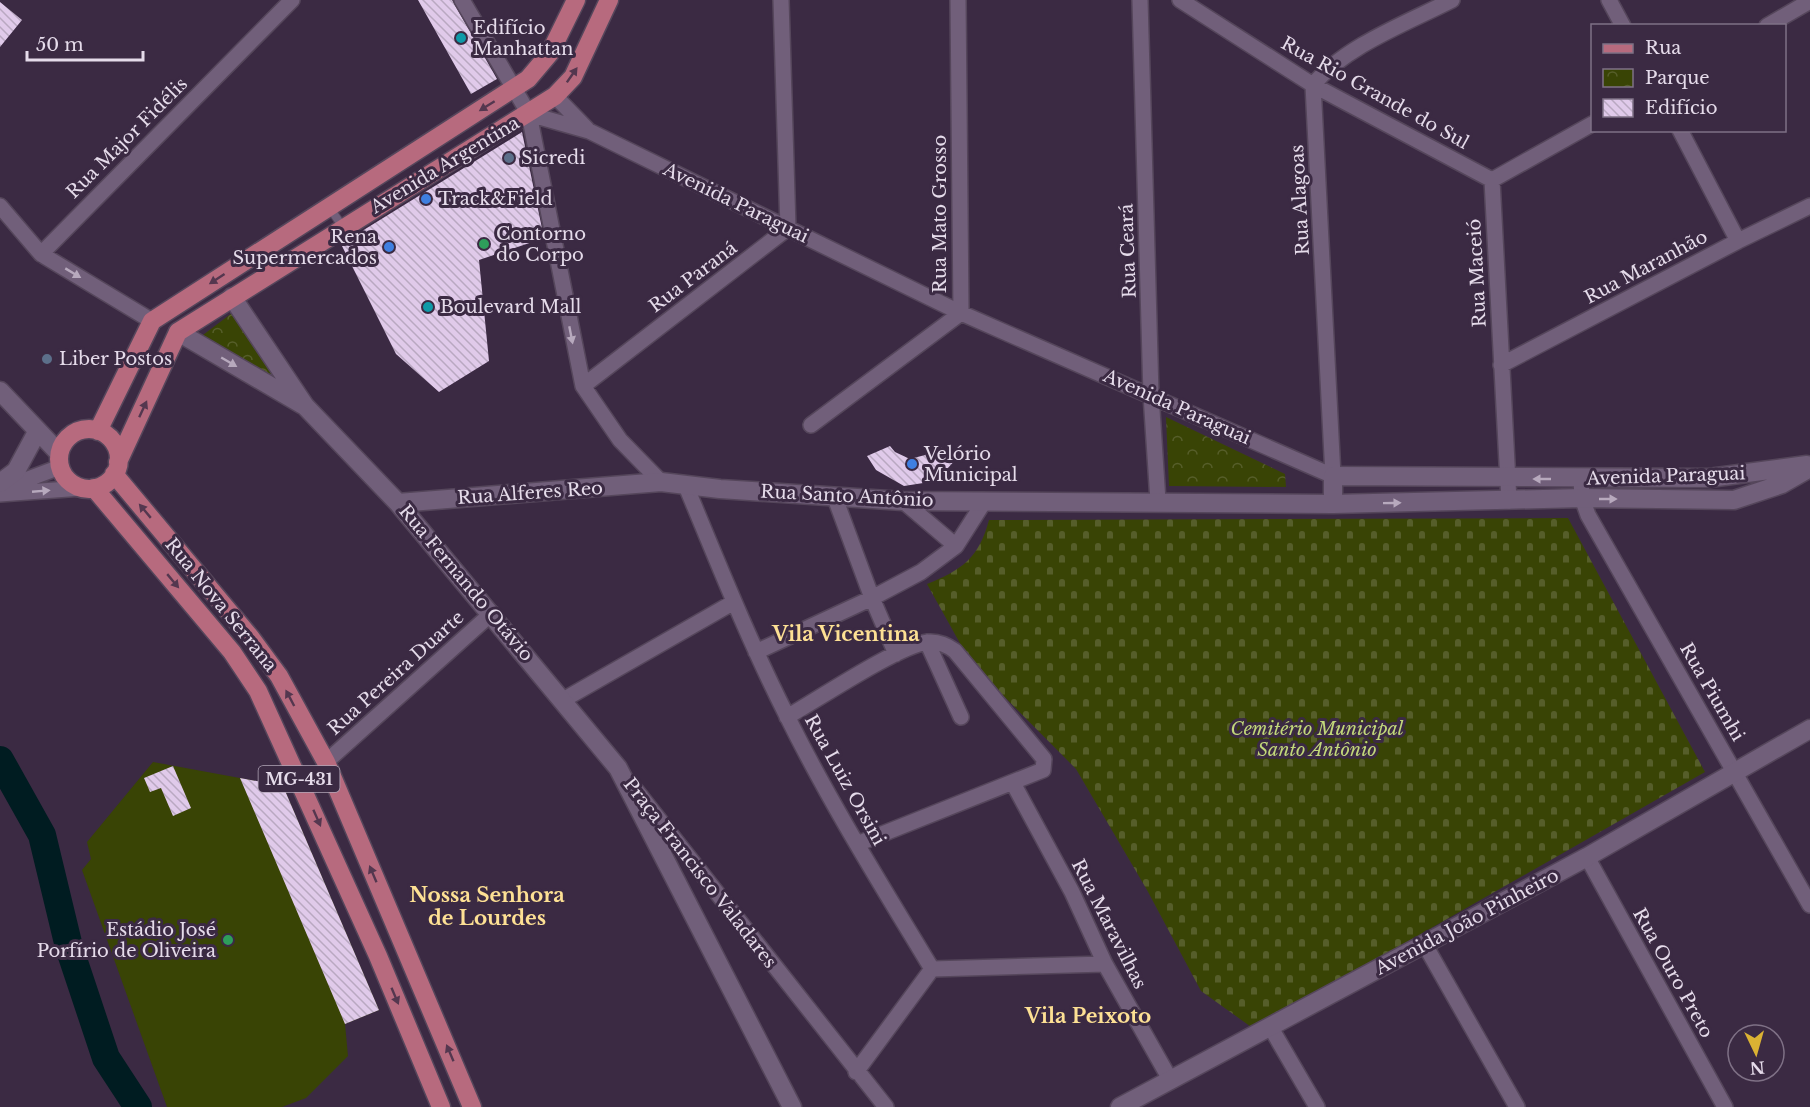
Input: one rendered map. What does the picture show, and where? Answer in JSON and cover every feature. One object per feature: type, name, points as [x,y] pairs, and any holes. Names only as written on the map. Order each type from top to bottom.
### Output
[{"type":"main road","name":"Avenida Argentina","points":[[152,321],[328,206],[515,89],[528,79],[550,53],[576,0]]},
{"type":"main road","name":"Avenida Argentina","points":[[178,332],[555,96],[573,77],[609,0]]},
{"type":"main road","points":[[98,431],[152,321]]},
{"type":"main road","points":[[116,468],[118,454],[111,439],[98,431],[77,432],[66,440],[60,460],[66,478],[88,488],[102,486],[116,468],[178,332]]},
{"type":"main road","name":"Rua Nova Serrana","points":[[116,468],[272,666],[326,762],[472,1107]]},
{"type":"main road","name":"Rua Nova Serrana","points":[[88,488],[232,652],[258,691],[378,956],[441,1107]]},
{"type":"street","name":"Rua Major Fidélis","points":[[41,254],[292,0]]},
{"type":"street","points":[[462,0],[529,114],[583,386],[620,440],[661,482]]},
{"type":"street","points":[[781,0],[788,228]]},
{"type":"street","name":"Rua Mato Grosso","points":[[811,425],[960,313],[958,0]]},
{"type":"street","name":"Rua Ceará","points":[[1140,0],[1151,395],[1158,501]]},
{"type":"street","name":"Rua Rio Grande do Sul","points":[[1180,0],[1313,85],[1491,180]]},
{"type":"street","points":[[1313,85],[1326,69],[1353,51],[1452,0]]},
{"type":"street","points":[[1609,0],[1622,24]]},
{"type":"street","points":[[1770,24],[1810,1]]},
{"type":"street","name":"Rua Alagoas","points":[[1313,85],[1333,476]]},
{"type":"street","name":"Avenida Paraguai","points":[[555,96],[589,131]]},
{"type":"street","name":"Avenida Paraguai","points":[[529,114],[589,131],[960,313],[1333,476],[1506,479],[1709,477],[1810,466]]},
{"type":"street","points":[[1491,180],[1591,125]]},
{"type":"street","points":[[1681,132],[1738,241]]},
{"type":"street","name":"Rua Maceió","points":[[1491,180],[1509,501]]},
{"type":"street","points":[[0,206],[41,254],[152,321]]},
{"type":"street","name":"Rua Maranhão","points":[[1501,365],[1738,241],[1808,212]]},
{"type":"street","name":"Rua Paraná","points":[[583,386],[788,228]]},
{"type":"street","points":[[232,297],[305,406]]},
{"type":"street","points":[[178,332],[305,406]]},
{"type":"street","points":[[0,392],[60,460],[0,492]]},
{"type":"street","name":"Rua Fernando Otávio","points":[[305,406],[398,503],[492,613],[618,768]]},
{"type":"street","points":[[0,483],[16,471],[37,432]]},
{"type":"street","name":"Avenida Paraguai","points":[[1158,501],[1333,504],[1582,498],[1734,500],[1782,484],[1810,466]]},
{"type":"street","points":[[1333,476],[1333,504]]},
{"type":"street","points":[[1581,479],[1582,498]]},
{"type":"street","name":"Rua Santo Antônio","points":[[661,482],[836,498],[903,501],[1158,501]]},
{"type":"street","name":"Rua Alferes Reo","points":[[398,503],[661,482]]},
{"type":"street","name":"Rua Luiz Orsini","points":[[686,486],[734,602],[787,717],[857,844],[932,969]]},
{"type":"street","points":[[0,492],[88,488]]},
{"type":"street","points":[[836,498],[872,598],[896,654]]},
{"type":"street","name":"Rua Piumhi","points":[[1582,498],[1588,515],[1810,905]]},
{"type":"street","points":[[903,501],[956,546]]},
{"type":"street","points":[[756,652],[872,598],[921,572],[956,546],[984,502]]},
{"type":"street","points":[[563,700],[734,602]]},
{"type":"street","name":"Rua Pereira Duarte","points":[[326,762],[492,613]]},
{"type":"street","points":[[927,642],[961,717]]},
{"type":"street","points":[[787,717],[896,654],[927,642],[946,645],[955,651],[1041,753],[1045,763],[1043,770],[857,844]]},
{"type":"street","name":"Avenida João Pinheiro","points":[[1120,1107],[1587,857],[1810,729]]},
{"type":"street","name":"Praça Francisco Valadares","points":[[618,768],[885,1107]]},
{"type":"street","name":"Praça Francisco Valadares","points":[[618,768],[792,1107]]},
{"type":"street","name":"Rua Maravilhas","points":[[1013,783],[1072,892],[1105,964],[1172,1081]]},
{"type":"street","name":"Rua Ouro Preto","points":[[1587,857],[1725,1107]]},
{"type":"street","points":[[1425,945],[1517,1107]]},
{"type":"street","points":[[856,1072],[932,969],[1105,964]]},
{"type":"street","points":[[1271,1028],[1317,1107]]},
{"type":"lane","points":[[328,206],[343,227]]},
{"type":"green space","points":[[232,313],[292,393],[199,338]]},
{"type":"green space","points":[[1166,417],[1285,474],[1286,487],[1169,486]]},
{"type":"green space","name":"Cemitério Municipal Santo Antônio","points":[[1568,518],[1705,772],[1254,1029],[1201,991],[1147,890],[1076,769],[971,663],[927,584],[959,568],[967,561],[980,544],[989,520]]},
{"type":"green space","name":"Estádio José Porfírio de Oliveira","points":[[153,762],[283,786],[379,1010],[345,1024],[348,1056],[306,1098],[282,1107],[167,1107],[82,870],[91,859],[87,842]]},
{"type":"building","name":"Edifício Manhattan","points":[[418,0],[452,0],[497,79],[471,94]]},
{"type":"building","points":[[0,2],[22,20],[0,47]]},
{"type":"building","name":"Boulevard Mall","points":[[522,132],[544,238],[479,260],[489,361],[439,392],[396,354],[341,244]]},
{"type":"building","name":"Velório Municipal","points":[[936,444],[958,457],[936,481],[904,486],[876,470],[867,456],[890,446],[895,452],[910,459],[925,455]]},
{"type":"building","points":[[173,766],[191,808],[173,816],[161,788],[150,792],[144,778]]},
{"type":"building","points":[[240,778],[283,786],[379,1010],[345,1024]]},
{"type":"waterway","points":[[0,760],[42,835],[69,947],[106,1058],[138,1107]]},
{"type":"place","name":"Edifício Manhattan","points":[[461,38]]},
{"type":"place","name":"Sicredi","points":[[509,158]]},
{"type":"place","name":"Track&Field","points":[[426,199]]},
{"type":"place","name":"Contorno do Corpo","points":[[484,244]]},
{"type":"place","name":"Rena Supermercados","points":[[389,247]]},
{"type":"place","name":"Boulevard Mall","points":[[428,307]]},
{"type":"place","name":"Liber Postos","points":[[47,359]]},
{"type":"place","name":"Velório Municipal","points":[[912,464]]},
{"type":"place","name":"Estádio José Porfírio de Oliveira","points":[[228,940]]},
{"type":"district","name":"Vila Vicentina","points":[[846,634]]},
{"type":"district","name":"Nossa Senhora de Lourdes","points":[[487,906]]},
{"type":"district","name":"Vila Peixoto","points":[[1088,1016]]}]
